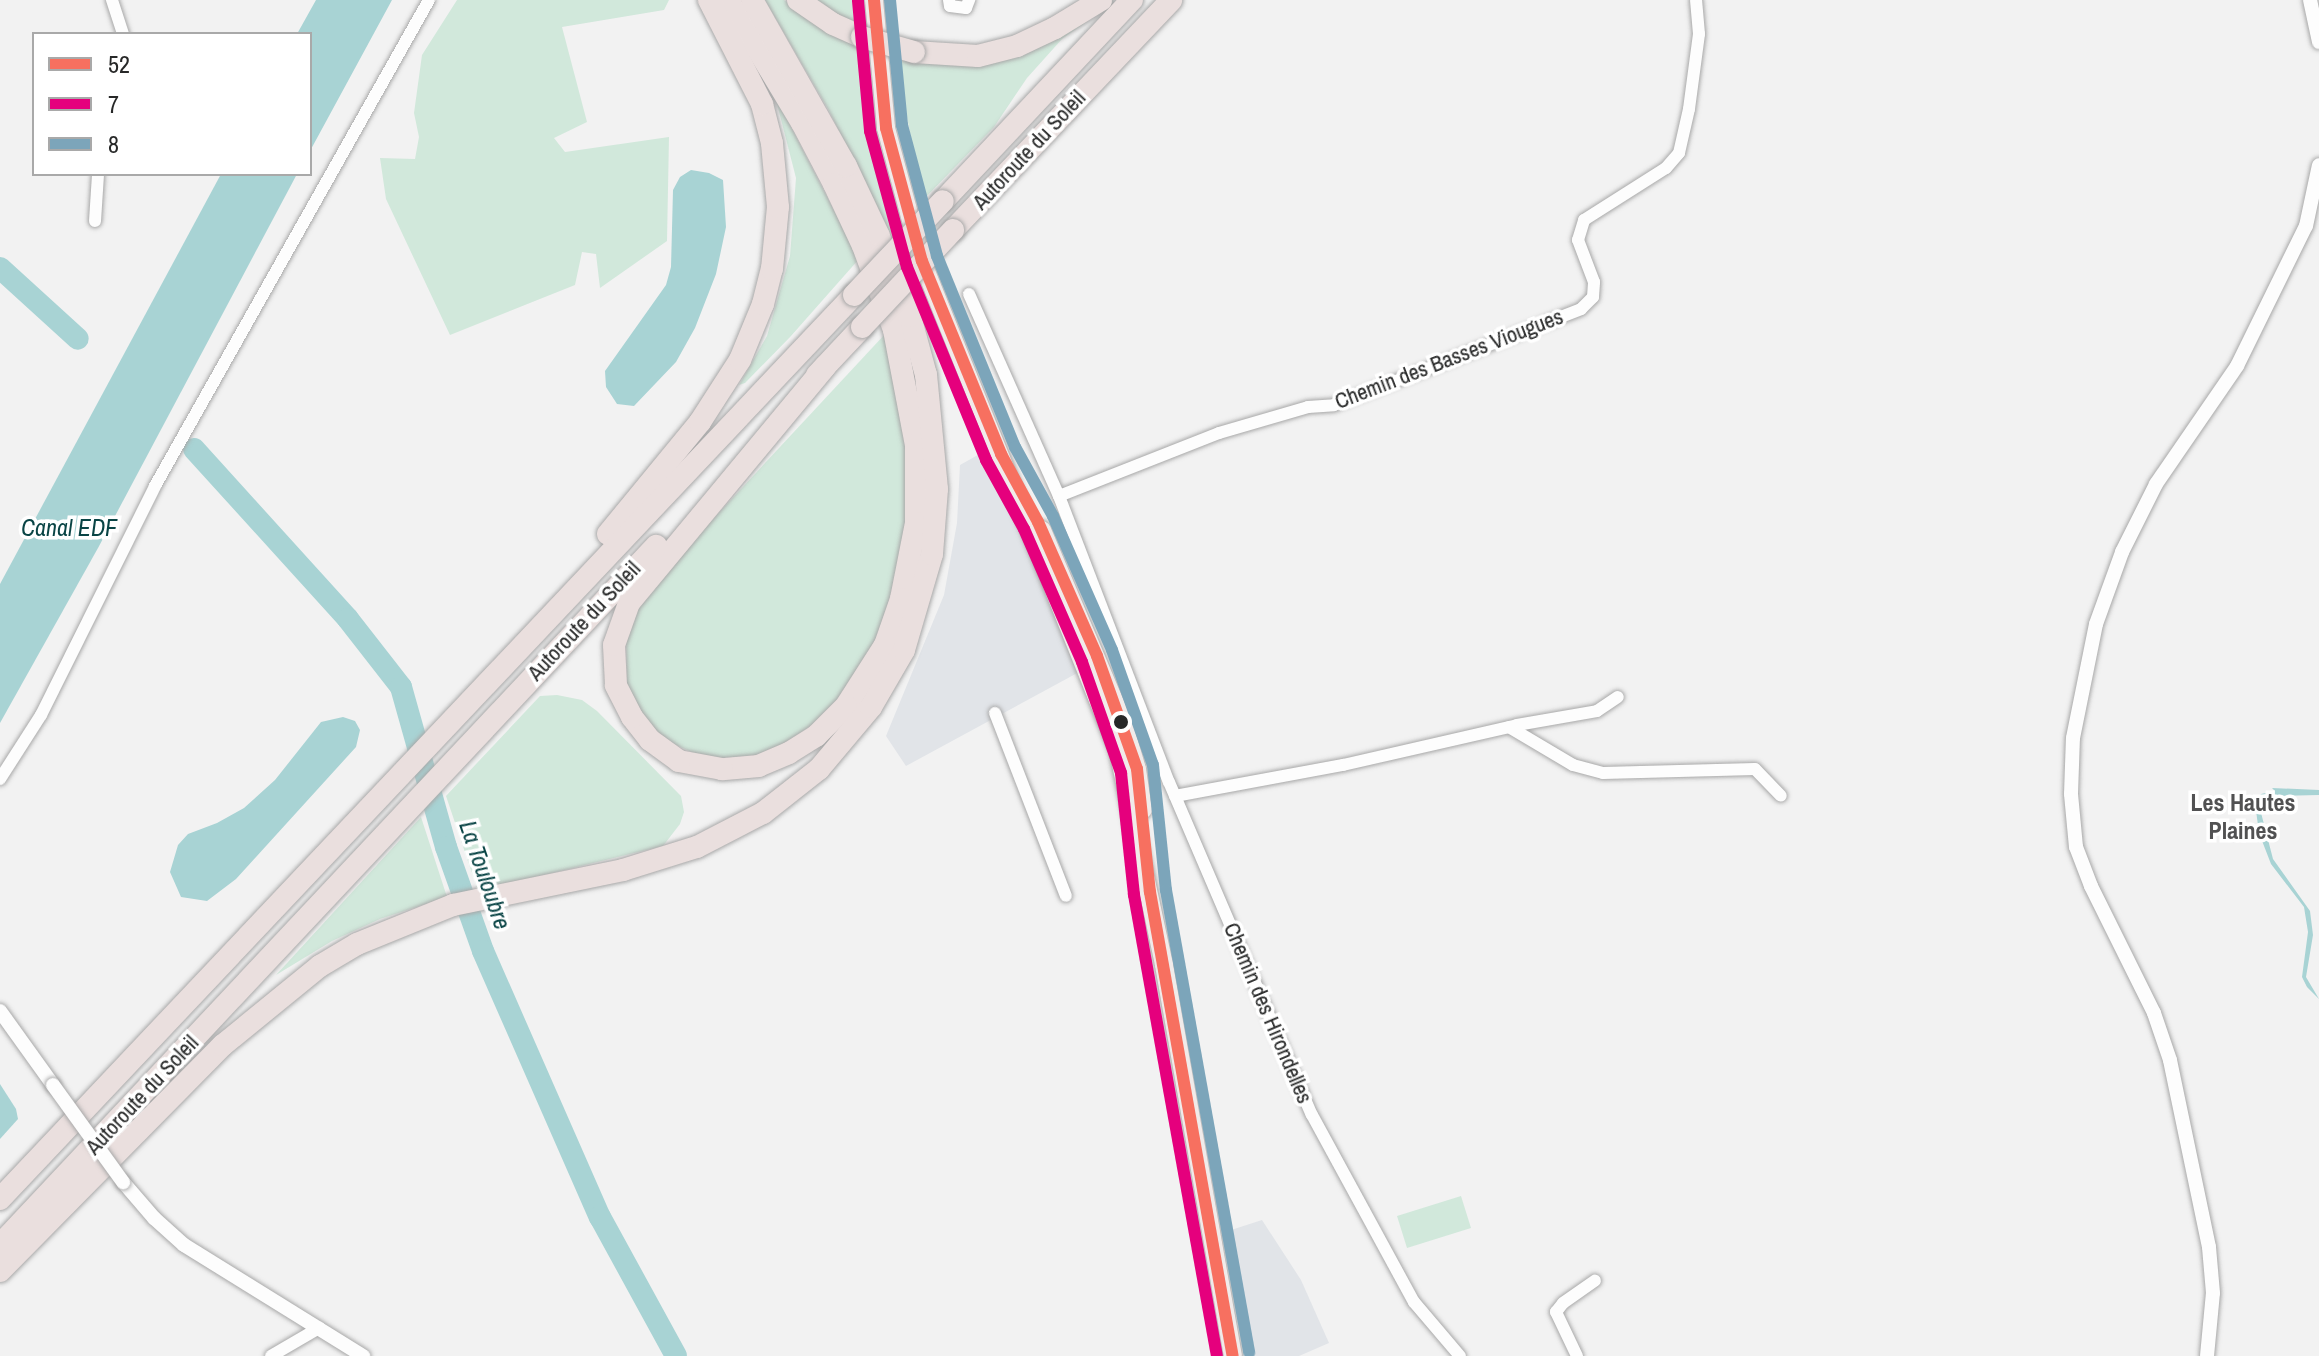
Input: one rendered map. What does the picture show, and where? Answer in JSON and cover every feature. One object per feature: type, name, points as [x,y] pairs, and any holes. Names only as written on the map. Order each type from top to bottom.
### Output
[{"type":"highway","points":[[437,736],[478,677],[649,488],[700,422],[740,360],[763,304],[776,241],[777,181],[772,143],[762,104],[709,0]]},
{"type":"highway","points":[[728,0],[802,123],[834,184],[863,246],[894,330],[916,445],[916,523],[901,599],[885,645],[846,706],[816,736],[789,753],[759,766],[722,769],[679,761],[650,740],[632,717],[616,685],[614,645],[629,603],[825,367]]},
{"type":"highway","points":[[0,1271],[223,1045],[278,999],[357,944],[453,905],[623,870],[697,847],[763,813],[819,769],[871,707],[904,650],[932,554],[937,489],[926,375],[910,316],[878,234],[846,166],[752,0]]},
{"type":"highway","points":[[798,0],[833,24],[862,37],[914,52],[978,56],[1017,46],[1055,28],[1101,0]]},
{"type":"highway","name":"Autoroute du Soleil","points":[[0,1199],[1132,0]]},
{"type":"highway","name":"Autoroute du Soleil","points":[[0,1245],[448,765],[1171,0]]},
{"type":"main road","points":[[874,0],[879,82],[898,182],[942,313],[1114,739],[1150,892],[1233,1356]]},
{"type":"main road","points":[[1001,454],[1038,522],[1097,656],[1137,769],[1150,892]]},
{"type":"street","points":[[112,0],[122,32]]},
{"type":"street","points":[[0,779],[41,715],[155,486],[429,0]]},
{"type":"street","points":[[949,3],[966,8],[969,0]]},
{"type":"street","name":"Chemin des Basses Viougues","points":[[1059,496],[1219,433],[1308,407],[1334,405],[1581,309],[1593,297],[1594,282],[1578,240],[1584,220],[1666,168],[1679,153],[1689,109],[1699,34],[1696,0]]},
{"type":"street","points":[[2310,0],[2319,42]]},
{"type":"street","points":[[2207,1356],[2213,1293],[2209,1247],[2173,1076],[2154,1013],[2091,886],[2076,847],[2071,794],[2073,738],[2096,624],[2122,552],[2156,484],[2237,366],[2306,226],[2319,165]]},
{"type":"street","points":[[95,221],[98,176]]},
{"type":"street","name":"Chemin des Hirondelles","points":[[969,294],[1059,496],[1175,796],[1312,1115],[1414,1302],[1460,1356]]},
{"type":"street","points":[[1097,656],[1117,648]]},
{"type":"street","points":[[1175,796],[1343,765],[1509,727],[1597,711],[1618,697]]},
{"type":"street","points":[[995,713],[1066,896]]},
{"type":"street","points":[[1509,727],[1573,765],[1603,773],[1755,769],[1781,796]]},
{"type":"street","points":[[0,1011],[123,1182],[154,1218],[184,1245],[363,1356]]},
{"type":"street","points":[[1577,1356],[1556,1312],[1563,1303],[1595,1281]]},
{"type":"street","points":[[271,1356],[319,1328]]},
{"type":"shaded area","points":[[985,451],[1081,671],[906,766],[886,736],[944,595],[957,523],[960,465]]},
{"type":"shaded area","points":[[1262,1220],[1301,1280],[1329,1343],[1299,1356],[1248,1356],[1241,1333],[1228,1231]]},
{"type":"green space","points":[[457,0],[669,0],[664,10],[562,27],[587,122],[554,138],[565,152],[669,137],[667,241],[600,288],[596,254],[582,252],[575,285],[450,335],[386,199],[380,158],[415,159],[419,137],[414,113],[422,55]]},
{"type":"green space","points":[[765,0],[784,0],[862,49],[878,138],[900,224],[891,234],[828,109]]},
{"type":"green space","points":[[806,0],[859,0],[861,32]]},
{"type":"green space","points":[[1099,13],[1062,39],[1027,78],[994,127],[923,200],[896,60],[956,64]]},
{"type":"green space","points":[[775,96],[859,259],[791,336],[745,383],[739,385],[767,336],[790,256],[796,178]]},
{"type":"green space","points":[[886,333],[906,444],[907,527],[884,620],[871,648],[841,697],[820,719],[779,748],[758,755],[721,758],[698,755],[674,744],[655,731],[636,707],[627,686],[626,634],[647,590]]},
{"type":"green space","points":[[557,695],[582,700],[597,711],[681,796],[684,812],[680,824],[663,846],[478,891],[446,796],[540,696]]},
{"type":"green space","points":[[421,817],[447,897],[380,919],[332,941],[276,975]]},
{"type":"green space","points":[[1461,1196],[1471,1228],[1407,1248],[1397,1216]]},
{"type":"water","points":[[316,0],[392,0],[312,147],[312,32],[298,32]]},
{"type":"water","points":[[691,170],[709,173],[723,180],[726,227],[716,274],[695,328],[676,362],[634,406],[617,404],[606,387],[605,371],[666,285],[671,267],[673,190],[680,177]]},
{"type":"water","name":"Canal EDF","points":[[220,176],[296,176],[98,548],[0,723],[0,584]]},
{"type":"water","points":[[343,717],[355,721],[360,730],[356,747],[236,879],[207,901],[181,897],[170,872],[178,845],[188,834],[244,808],[275,780],[321,722]]},
{"type":"water","points":[[2272,788],[2319,790],[2319,795],[2262,798],[2259,805],[2273,859],[2310,911],[2313,935],[2306,977],[2319,999],[2302,977],[2308,932],[2304,907],[2271,864],[2259,833],[2255,803],[2261,794],[2275,791]]},
{"type":"water","points":[[0,1084],[16,1109],[18,1119],[0,1139]]},
{"type":"waterway","name":"La Touloubre","points":[[0,268],[78,339]]},
{"type":"waterway","name":"La Touloubre","points":[[194,449],[348,619],[401,687],[446,847],[483,951],[600,1217],[676,1356]]},
{"type":"transit line","name":"52","points":[[874,0],[886,128],[922,261],[1001,454],[1038,522],[1097,656],[1137,769],[1150,892],[1233,1356]]},
{"type":"transit line","name":"8","points":[[890,0],[902,125],[937,256],[1015,447],[1053,516],[1112,650],[1153,765],[1166,890],[1249,1353]]},
{"type":"transit line","name":"7","points":[[858,1],[870,131],[907,267],[986,460],[1024,529],[1082,662],[1121,773],[1134,895],[1217,1356]]},
{"type":"district","name":"Les Hautes Plaines","points":[[2243,817]]}]
